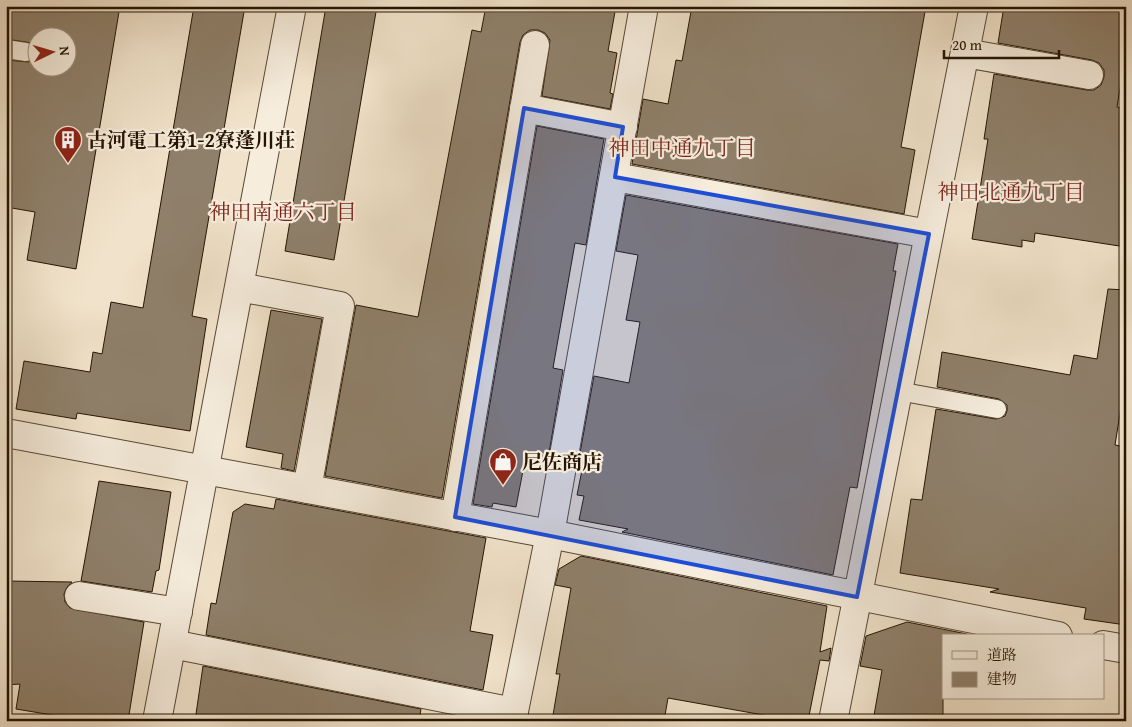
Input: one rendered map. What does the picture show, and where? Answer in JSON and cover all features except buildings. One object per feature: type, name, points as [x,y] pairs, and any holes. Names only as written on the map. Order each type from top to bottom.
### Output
[{"type":"street","points":[[157,721],[292,6]]},
{"type":"street","points":[[172,644],[513,717],[550,534],[644,6]]},
{"type":"street","points":[[833,721],[974,6]]},
{"type":"street","points":[[455,517],[535,45]]},
{"type":"street","points":[[965,53],[1090,75]]},
{"type":"street","points":[[524,108],[623,127]]},
{"type":"street","points":[[615,177],[929,234]]},
{"type":"street","points":[[239,287],[340,306],[307,489]]},
{"type":"street","points":[[6,433],[550,534],[1048,634]]},
{"type":"street","points":[[79,596],[178,612]]},
{"type":"street","points":[[1104,644],[1126,649]]},
{"type":"lane","points":[[6,49],[26,52]]},
{"type":"lane","points":[[898,391],[997,409]]},
{"type":"highlighted area","points":[[524,108],[623,127],[615,177],[929,234],[857,597],[455,517]]},
{"type":"place","name":"古河電工第1-2寮蓬川荘","points":[[68,164]]},
{"type":"place","name":"尼佐商店","points":[[503,486]]},
{"type":"district","name":"神田中通九丁目","points":[[682,148]]},
{"type":"district","name":"神田北通九丁目","points":[[1011,192]]},
{"type":"district","name":"神田南通六丁目","points":[[283,212]]}]
